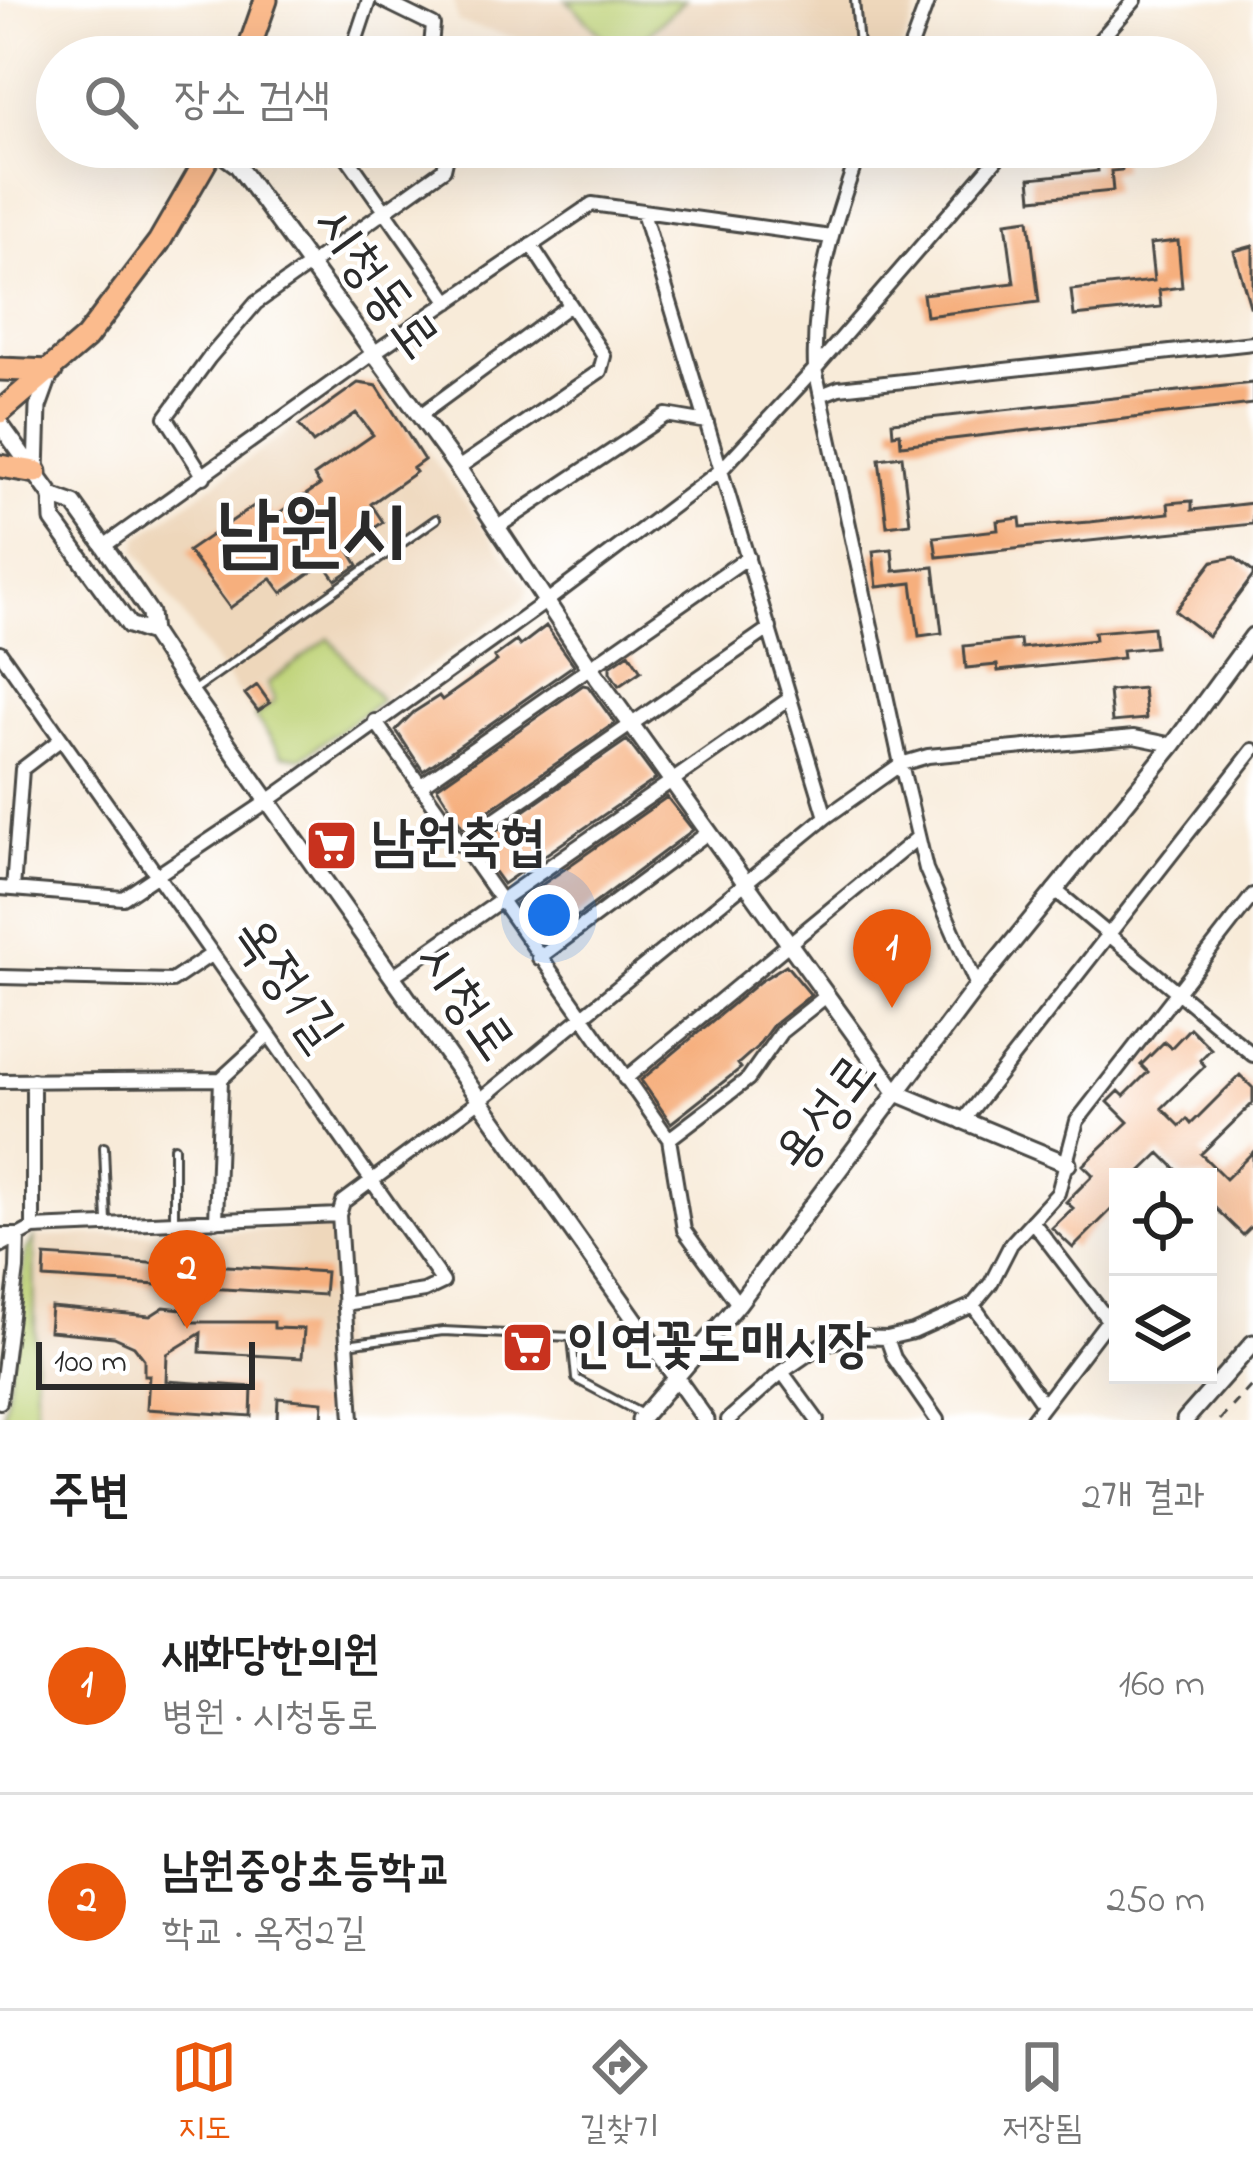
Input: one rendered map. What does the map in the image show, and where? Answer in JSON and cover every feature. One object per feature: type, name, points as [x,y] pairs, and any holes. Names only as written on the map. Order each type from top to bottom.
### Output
[{"type":"main road","points":[[253,36],[266,0]]},
{"type":"main road","points":[[0,412],[86,338],[159,242],[202,168]]},
{"type":"main road","points":[[0,369],[51,371]]},
{"type":"main road","points":[[0,466],[36,472]]},
{"type":"street","points":[[357,36],[369,0]]},
{"type":"street","points":[[382,0],[433,25],[432,36]]},
{"type":"street","points":[[915,36],[928,0]]},
{"type":"street","points":[[1103,36],[1135,0]]},
{"type":"street","name":"시청동로","points":[[239,168],[458,468],[589,666],[897,1093]]},
{"type":"street","points":[[355,168],[449,302]]},
{"type":"street","points":[[204,477],[166,417],[208,358],[256,303],[444,168]]},
{"type":"street","points":[[854,168],[831,237],[813,321],[815,369],[916,838],[977,986]]},
{"type":"street","points":[[60,740],[22,769],[6,889],[123,898],[548,601],[721,470],[989,168]]},
{"type":"street","points":[[104,546],[592,204],[831,237]]},
{"type":"street","points":[[643,213],[826,818]]},
{"type":"street","points":[[458,468],[600,371],[604,356],[531,245]]},
{"type":"street","name":"시청동로","points":[[419,416],[571,305]]},
{"type":"street","points":[[821,395],[839,388],[1253,343]]},
{"type":"street","points":[[36,472],[38,407],[51,371]]},
{"type":"street","points":[[499,526],[666,415],[707,422]]},
{"type":"street","name":"시청로","points":[[0,424],[52,496],[53,520],[129,625],[152,633]]},
{"type":"street","name":"시청로","points":[[52,496],[74,504],[104,546],[150,614],[152,633],[191,692],[706,1420]]},
{"type":"street","points":[[420,786],[748,557]]},
{"type":"street","points":[[459,844],[770,628]]},
{"type":"street","name":"용성로","points":[[642,1418],[738,1304],[977,986],[1173,745],[1253,636]]},
{"type":"street","name":"옥정1길","points":[[0,652],[443,1282],[424,1291],[344,1304]]},
{"type":"street","points":[[394,976],[789,699]]},
{"type":"street","points":[[375,721],[580,1019],[669,1139],[684,1230],[738,1304]]},
{"type":"street","points":[[352,1420],[338,1215],[343,1202],[479,1101],[826,818],[901,764],[928,756],[1134,737],[1173,745]]},
{"type":"street","points":[[962,1122],[1253,750]]},
{"type":"street","points":[[539,958],[710,832]]},
{"type":"street","points":[[625,1079],[916,838]]},
{"type":"street","points":[[1054,889],[1248,1051],[1253,1032]]},
{"type":"street","points":[[728,1420],[821,1345],[851,1336],[887,1338],[913,1332],[973,1305],[991,1283],[1011,1244],[1058,1193],[1077,1121],[1253,895]]},
{"type":"street","points":[[0,977],[172,981],[212,954]]},
{"type":"street","points":[[669,1139],[748,1079],[781,1032],[825,997]]},
{"type":"street","points":[[0,1081],[221,1079],[269,1035]]},
{"type":"street","points":[[216,1221],[221,1079]]},
{"type":"street","points":[[33,1080],[33,1228]]},
{"type":"street","points":[[897,1093],[1068,1164]]},
{"type":"street","points":[[0,1246],[33,1228],[338,1215]]},
{"type":"street","points":[[1032,1221],[1109,1326]]},
{"type":"street","points":[[0,1234],[18,1235]]},
{"type":"street","points":[[0,1402],[18,1235]]},
{"type":"street","points":[[973,1305],[1043,1404]]},
{"type":"street","points":[[1031,1420],[1106,1323]]},
{"type":"street","points":[[887,1338],[894,1358],[937,1420]]},
{"type":"street","points":[[1185,1420],[1253,1343]]},
{"type":"street","points":[[782,1372],[817,1420]]},
{"type":"lane","points":[[855,0],[858,36]]},
{"type":"lane","points":[[191,692],[436,518]]},
{"type":"lane","points":[[173,1147],[174,1224]]},
{"type":"lane","points":[[104,1148],[107,1227]]},
{"type":"lane","name":"용성로","points":[[346,1345],[443,1331],[572,1337],[576,1379],[642,1418]]},
{"type":"path","points":[[1220,1420],[1253,1384]]},
{"type":"shaded area","points":[[453,0],[920,0],[907,36],[508,36],[458,22]]},
{"type":"shaded area","points":[[358,381],[378,384],[528,588],[525,598],[301,758],[282,755],[137,550],[138,538]]},
{"type":"shaded area","points":[[331,1228],[344,1420],[36,1420],[34,1237]]},
{"type":"green space","points":[[567,0],[685,0],[646,36],[602,36]]},
{"type":"green space","points":[[329,638],[381,701],[301,758],[282,755],[255,716],[275,701],[267,684]]},
{"type":"green space","points":[[34,1237],[36,1420],[3,1420],[26,1251]]},
{"type":"building","points":[[1122,168],[1111,171],[1113,191],[1032,199],[1030,178]]},
{"type":"building","points":[[1029,219],[1039,302],[926,316],[923,294],[1014,283],[1006,222]]},
{"type":"building","points":[[1178,241],[1182,287],[1159,290],[1161,307],[1074,316],[1071,290],[1154,281],[1150,244]]},
{"type":"building","points":[[1253,246],[1253,305],[1250,306],[1234,251]]},
{"type":"building","points":[[358,383],[377,386],[424,460],[413,468],[416,472],[371,504],[383,522],[347,547],[358,565],[336,580],[324,563],[282,593],[271,578],[230,608],[188,551],[261,501],[273,517],[320,485],[314,476],[373,435],[356,413],[313,443],[299,425]]},
{"type":"building","points":[[1253,383],[1253,404],[901,445],[900,433],[893,434],[892,422]]},
{"type":"building","points":[[902,456],[910,523],[887,526],[879,459]]},
{"type":"building","points":[[1192,501],[1192,510],[1253,503],[1253,524],[937,557],[934,537],[998,530],[997,521],[1020,518],[1021,527],[1090,522],[1169,513],[1168,503]]},
{"type":"building","points":[[892,549],[894,571],[934,567],[942,633],[919,636],[912,583],[877,587],[873,551]]},
{"type":"building","points":[[1234,557],[1253,576],[1208,636],[1175,611],[1213,561]]},
{"type":"building","points":[[546,626],[574,665],[423,771],[396,730],[414,712],[439,696],[442,700],[497,661],[494,657],[516,641],[520,646]]},
{"type":"building","points":[[1153,627],[1155,647],[1122,650],[1123,658],[998,671],[997,665],[966,668],[964,646],[1020,640],[1021,648],[1095,640],[1094,632]]},
{"type":"building","points":[[629,653],[641,671],[619,686],[610,666]]},
{"type":"building","points":[[257,685],[270,703],[258,711],[245,694]]},
{"type":"building","points":[[583,685],[615,723],[463,828],[437,787]]},
{"type":"building","points":[[1143,688],[1146,719],[1112,722],[1109,691]]},
{"type":"building","points":[[627,740],[656,779],[503,884],[475,845]]},
{"type":"building","points":[[667,797],[693,830],[543,942],[516,903]]},
{"type":"building","points":[[786,965],[811,995],[773,1025],[738,1064],[741,1068],[671,1123],[641,1080]]},
{"type":"building","points":[[1190,1028],[1211,1049],[1200,1060],[1205,1066],[1162,1108],[1180,1126],[1187,1119],[1191,1124],[1240,1075],[1253,1088],[1253,1103],[1201,1154],[1215,1168],[1175,1168],[1160,1153],[1144,1168],[1109,1168],[1109,1212],[1073,1248],[1052,1228],[1073,1208],[1066,1202],[1093,1175],[1083,1165],[1128,1122],[1108,1102],[1119,1091],[1124,1096],[1148,1072],[1141,1065],[1164,1042],[1171,1048]]},
{"type":"building","points":[[1253,1152],[1253,1225],[1243,1235],[1217,1210],[1217,1170],[1226,1179]]},
{"type":"building","points":[[165,1245],[178,1246],[177,1263],[326,1272],[324,1295],[44,1278],[45,1256],[163,1264]]},
{"type":"building","points":[[51,1307],[150,1316],[164,1307],[182,1309],[189,1322],[274,1322],[274,1328],[304,1329],[302,1358],[200,1352],[201,1333],[167,1354],[166,1381],[252,1387],[251,1416],[147,1409],[149,1375],[144,1375],[144,1359],[134,1346],[114,1337],[49,1331]]},
{"type":"building","points":[[278,1398],[323,1402],[322,1420],[277,1420]]},
{"type":"place","name":"남원축협","points":[[332,845]]},
{"type":"place","name":"새화당한의원","points":[[892,1008]]},
{"type":"place","name":"남원중앙초등학교","points":[[187,1329]]},
{"type":"place","name":"인연꽃도매시장","points":[[528,1347]]},
{"type":"district","name":"남원시","points":[[311,536]]}]
